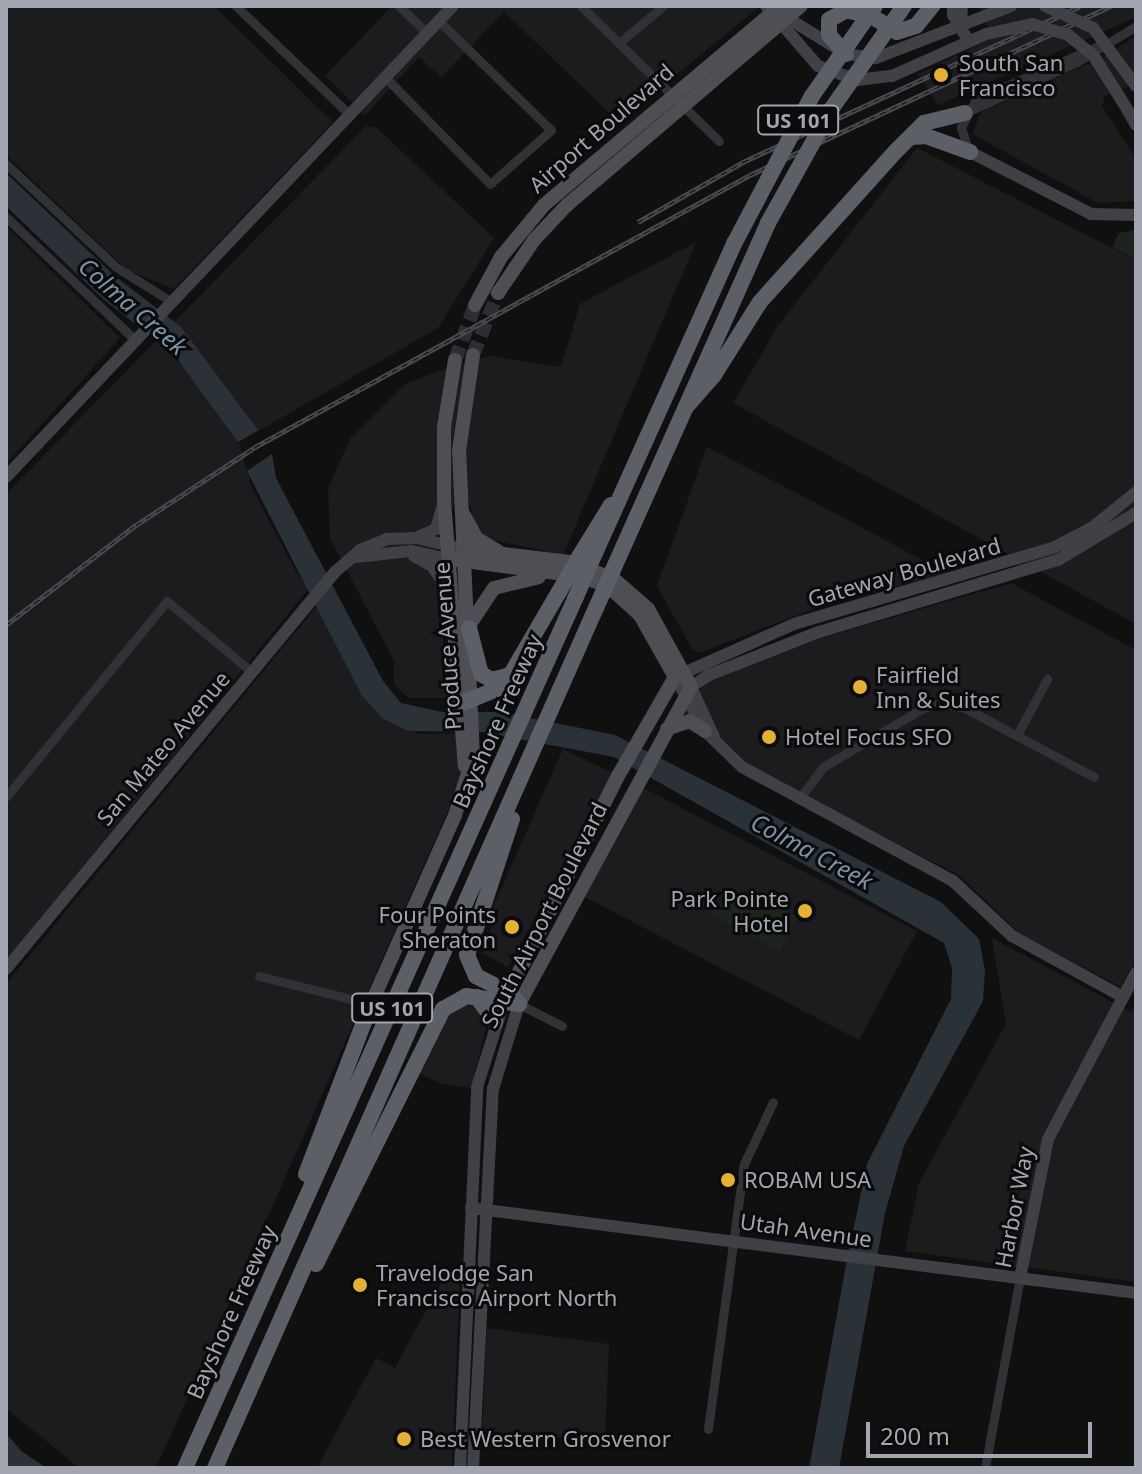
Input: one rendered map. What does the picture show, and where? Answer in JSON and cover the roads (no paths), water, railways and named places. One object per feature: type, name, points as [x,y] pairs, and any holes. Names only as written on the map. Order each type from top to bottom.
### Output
[{"type":"highway","points":[[855,6],[872,12],[903,32],[916,26],[932,6]]},
{"type":"highway","name":"US 101","points":[[705,377],[768,223],[832,108],[904,6]]},
{"type":"highway","points":[[846,54],[829,35],[829,20],[846,10],[872,12]]},
{"type":"highway","name":"US 101","points":[[567,596],[585,560],[596,522],[622,492],[735,242],[812,96],[872,12]]},
{"type":"highway","points":[[705,377],[760,302],[911,137],[933,119],[965,113]]},
{"type":"highway","points":[[911,137],[926,136],[970,152]]},
{"type":"highway","name":"Bayshore Freeway","points":[[215,1468],[682,414],[705,377]]},
{"type":"highway","points":[[469,705],[499,690],[567,596]]},
{"type":"highway","name":"Bayshore Freeway","points":[[185,1468],[529,702],[567,596]]},
{"type":"highway","points":[[469,628],[481,674],[492,680],[511,675]]},
{"type":"highway","points":[[510,999],[476,976],[467,955],[530,756]]},
{"type":"highway","points":[[280,1324],[336,1229],[443,1009],[455,999],[476,996],[510,999]]},
{"type":"highway","points":[[476,996],[495,1022]]},
{"type":"highway","points":[[276,1264],[371,1004]]},
{"type":"main road","name":"Airport Boulevard","points":[[475,305],[501,257],[532,219],[674,94],[782,12]]},
{"type":"main road","name":"Airport Boulevard","points":[[498,293],[555,216],[687,106],[782,12]]},
{"type":"main road","points":[[456,554],[460,429],[473,355]]},
{"type":"main road","points":[[455,360],[444,427],[444,501],[456,554]]},
{"type":"main road","points":[[459,491],[465,518],[476,538],[517,556]]},
{"type":"main road","points":[[456,554],[570,562],[614,579],[648,609],[688,691]]},
{"type":"main road","points":[[456,554],[595,581],[620,594],[641,618],[679,674]]},
{"type":"main road","name":"Produce Avenue","points":[[456,554],[452,596],[469,705]]},
{"type":"main road","name":"Produce Avenue","points":[[371,1004],[465,786],[470,733],[469,628],[456,554]]},
{"type":"main road","points":[[469,628],[494,588],[513,580],[561,574]]},
{"type":"main road","name":"South Airport Boulevard","points":[[510,999],[618,776],[679,674]]},
{"type":"main road","name":"South Airport Boulevard","points":[[510,999],[688,691]]},
{"type":"main road","points":[[661,737],[682,721],[705,731]]},
{"type":"street","points":[[236,6],[350,115]]},
{"type":"street","points":[[399,6],[428,34]]},
{"type":"street","points":[[6,477],[453,6]]},
{"type":"street","points":[[581,6],[687,106],[719,141]]},
{"type":"street","points":[[620,42],[663,6]]},
{"type":"street","points":[[953,6],[969,42]]},
{"type":"street","points":[[961,24],[964,6],[979,16]]},
{"type":"street","points":[[782,12],[846,54],[886,56],[979,16],[1011,6]]},
{"type":"street","points":[[1045,6],[1093,28],[1136,86]]},
{"type":"street","points":[[782,12],[818,66],[857,80],[892,76],[986,34],[1032,24],[1068,35],[1093,55],[1136,125]]},
{"type":"street","points":[[386,78],[490,184],[551,130],[439,21]]},
{"type":"street","points":[[1136,26],[1101,45],[976,99],[965,113],[961,135],[970,152],[1091,214],[1136,215]]},
{"type":"street","points":[[6,164],[121,272],[169,306]]},
{"type":"street","points":[[6,217],[139,337]]},
{"type":"street","name":"Gateway Boulevard","points":[[679,674],[814,617],[1053,548],[1093,527],[1136,492]]},
{"type":"street","points":[[417,538],[436,529],[444,501]]},
{"type":"street","name":"Gateway Boulevard","points":[[688,691],[718,670],[801,638],[1058,560],[1136,513]]},
{"type":"street","name":"San Mateo Avenue","points":[[6,969],[330,577],[377,541],[417,538],[456,554]]},
{"type":"street","points":[[399,551],[432,566],[452,596]]},
{"type":"street","points":[[355,557],[399,551],[456,554]]},
{"type":"street","points":[[6,797],[167,601],[252,672]]},
{"type":"street","points":[[1017,735],[1047,679]]},
{"type":"street","points":[[688,691],[705,731],[742,767],[953,881],[1012,936],[1123,997]]},
{"type":"street","points":[[688,691],[719,747]]},
{"type":"street","points":[[799,799],[823,767],[932,704],[965,708],[1094,777]]},
{"type":"street","name":"Harbor Way","points":[[985,1468],[1048,1139],[1136,973]]},
{"type":"street","points":[[259,976],[371,1004]]},
{"type":"street","points":[[510,999],[562,1026]]},
{"type":"street","name":"South Airport Boulevard","points":[[460,1468],[477,1087],[495,1022],[510,999]]},
{"type":"street","name":"South Airport Boulevard","points":[[473,1468],[495,1073],[510,999]]},
{"type":"street","points":[[708,1429],[746,1157],[773,1102]]},
{"type":"street","name":"Utah Avenue","points":[[471,1208],[1136,1293]]},
{"type":"water","name":"Colma Creek","points":[[6,173],[116,277],[181,327],[258,430],[238,442],[173,353],[103,299],[6,206]]},
{"type":"water","name":"Colma Creek","points":[[272,454],[276,478],[383,681],[401,703],[442,712],[501,712],[615,735],[941,902],[979,939],[985,971],[983,1001],[904,1146],[885,1213],[839,1468],[809,1468],[845,1270],[867,1164],[951,999],[952,968],[944,943],[614,757],[482,732],[408,731],[382,718],[362,696],[247,471]]},
{"type":"water","points":[[6,1433],[21,1451],[47,1468],[6,1468]]},
{"type":"tunnel","points":[[473,355],[498,293]]},
{"type":"tunnel","points":[[455,360],[475,305]]},
{"type":"railway","points":[[638,222],[743,162],[1080,6]]},
{"type":"railway","points":[[6,625],[136,525],[255,447],[750,175],[1111,6]]},
{"type":"place","name":"South San Francisco","points":[[941,75]]},
{"type":"place","name":"Fairfield Inn & Suites","points":[[860,687]]},
{"type":"place","name":"Hotel Focus SFO","points":[[769,737]]},
{"type":"place","name":"Park Pointe Hotel","points":[[805,911]]},
{"type":"place","name":"Four Points Sheraton","points":[[512,927]]},
{"type":"place","name":"ROBAM USA","points":[[728,1180]]},
{"type":"place","name":"Travelodge San Francisco Airport North","points":[[360,1285]]},
{"type":"place","name":"Best Western Grosvenor","points":[[404,1439]]}]
